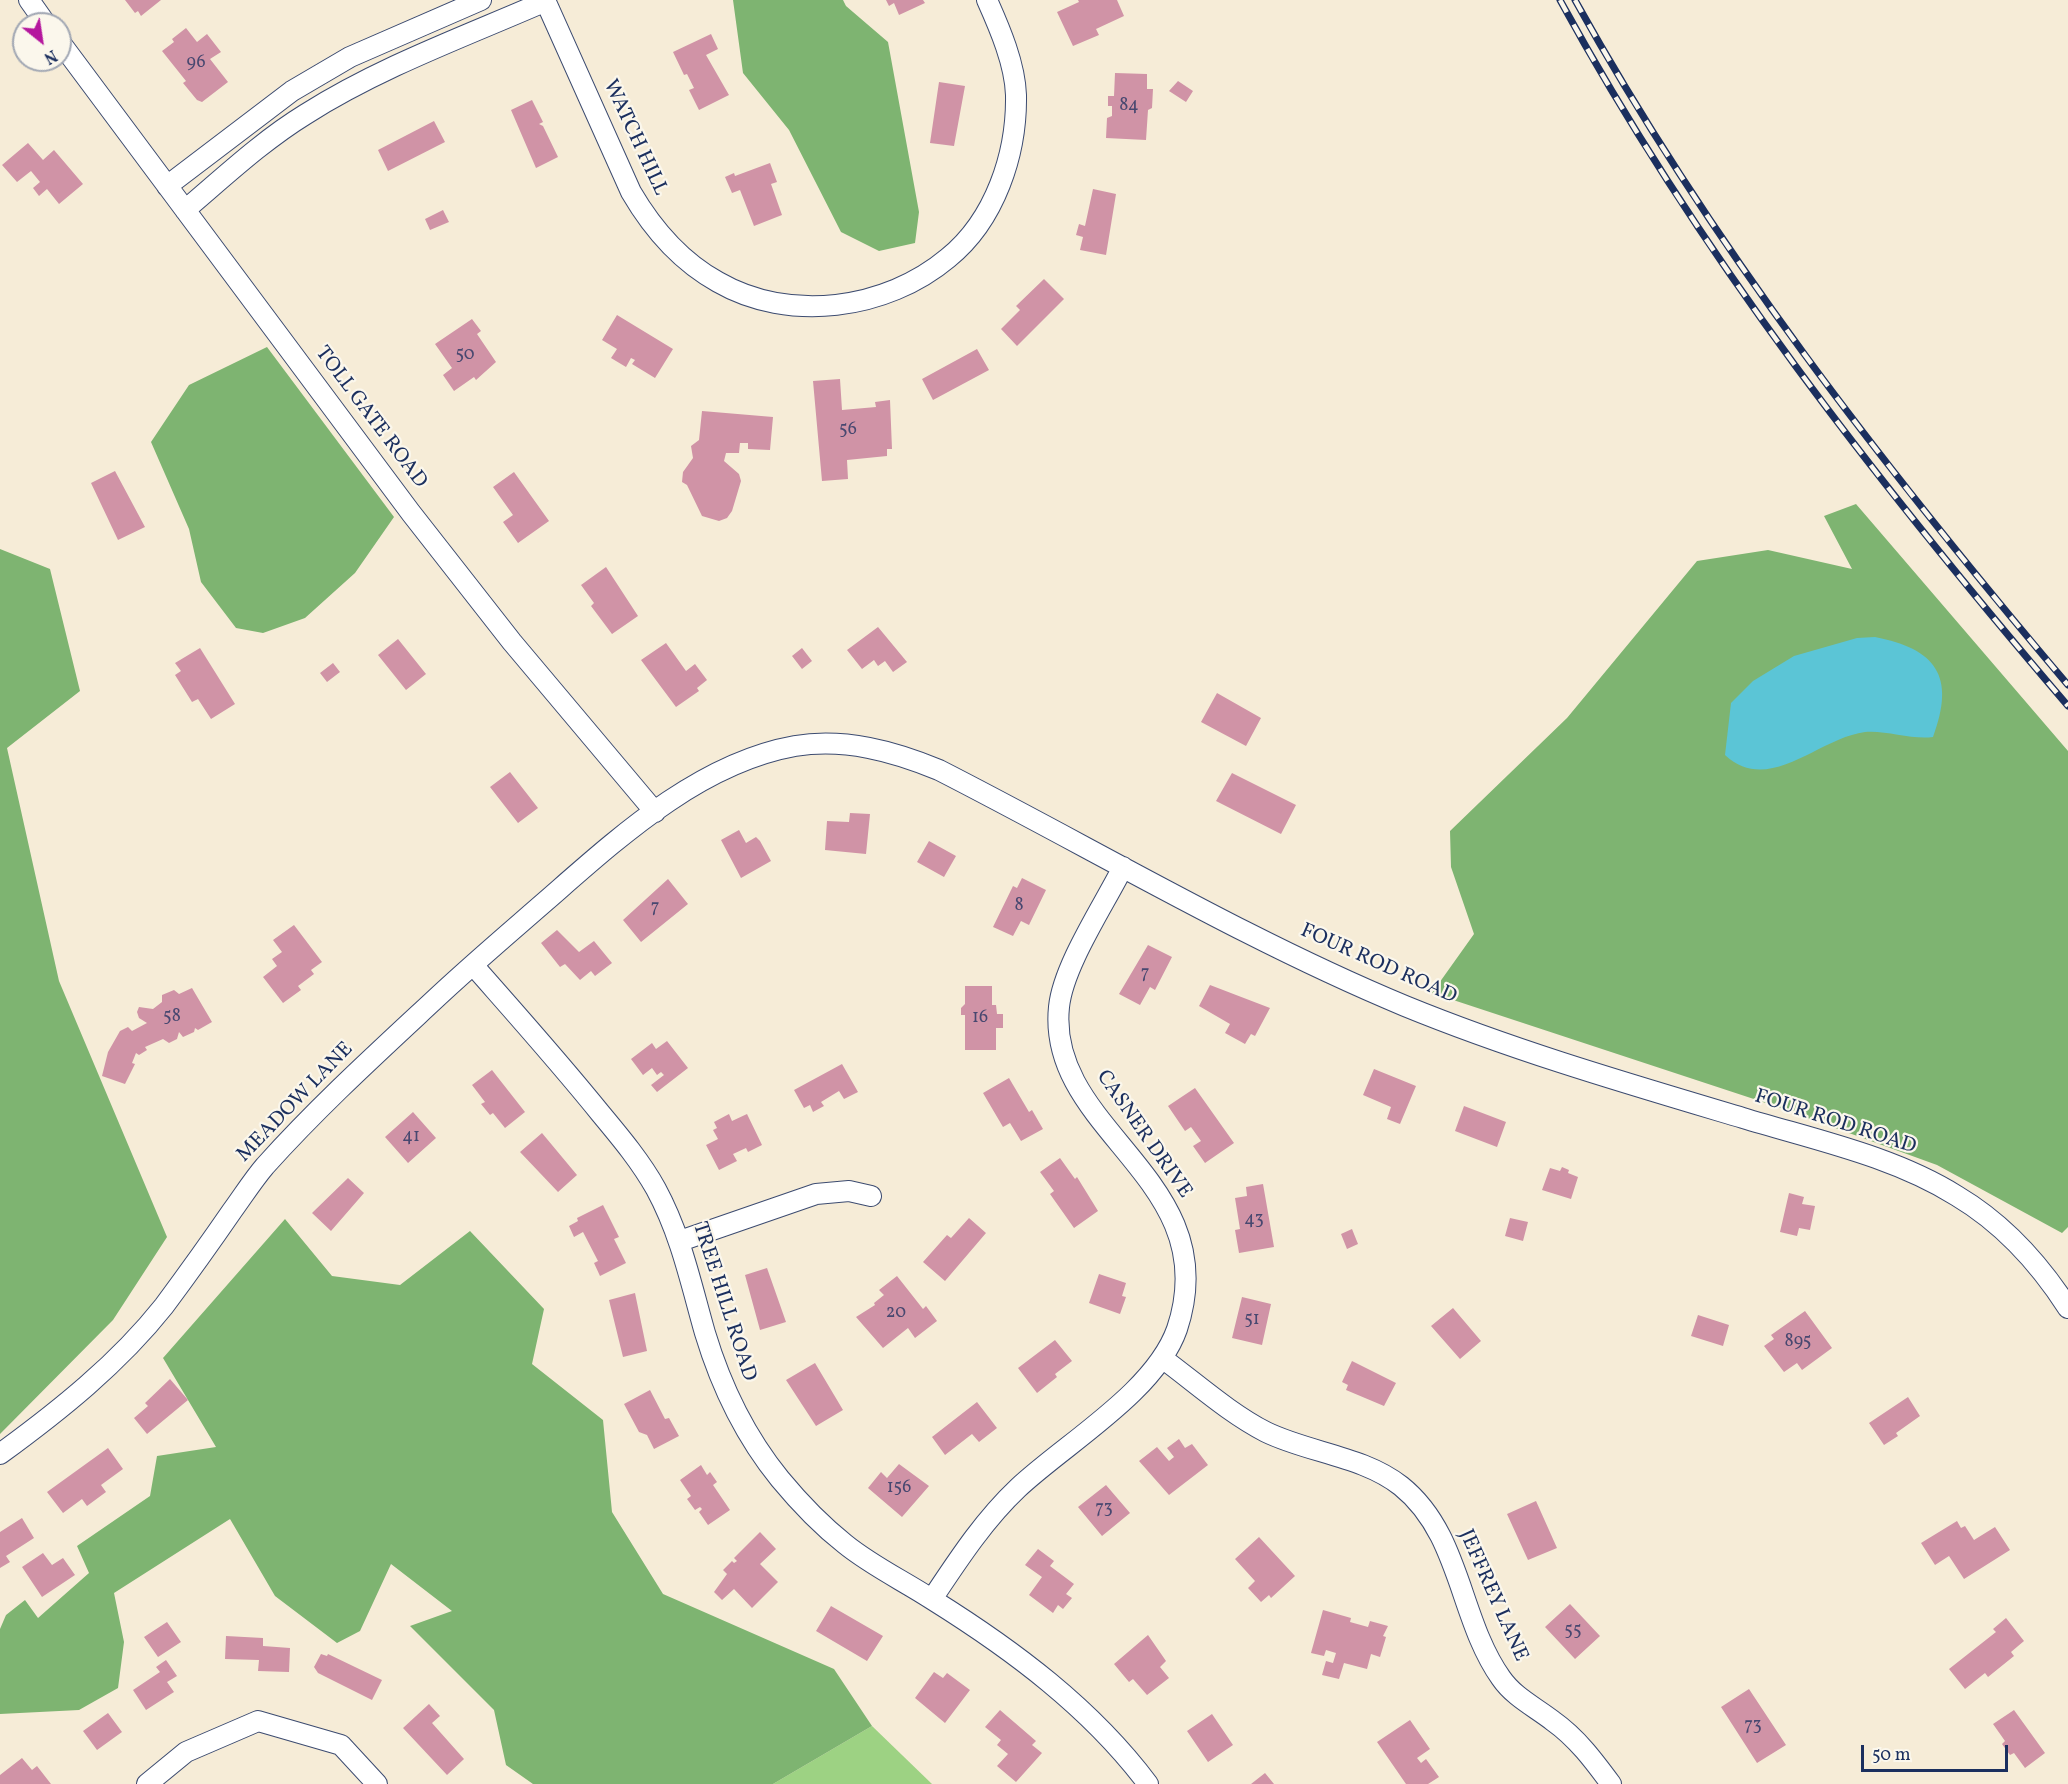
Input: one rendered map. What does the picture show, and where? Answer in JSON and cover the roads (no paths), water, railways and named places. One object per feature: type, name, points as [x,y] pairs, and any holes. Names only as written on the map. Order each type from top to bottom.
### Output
[{"type":"street","points":[[166,186],[292,91],[341,62],[481,0]]},
{"type":"street","name":"WATCH HILL","points":[[546,1],[630,192],[645,217],[668,244],[718,282],[747,296],[775,303],[834,306],[894,290],[924,276],[949,258],[970,235],[989,207],[1005,174],[1014,136],[1016,94],[1008,55],[987,0]]},
{"type":"street","points":[[185,210],[250,154],[306,114],[363,82],[546,1]]},
{"type":"street","points":[[411,31],[423,56]]},
{"type":"street","name":"TOLL GATE ROAD","points":[[72,58],[466,585],[655,812]]},
{"type":"street","points":[[236,131],[250,154]]},
{"type":"street","name":"FOUR ROD ROAD","points":[[655,812],[746,760],[795,746],[833,743],[869,747],[904,756],[939,770],[1286,950],[1404,1005],[1557,1062],[1859,1152],[1912,1173],[1956,1195],[1987,1216],[2017,1242],[2044,1273],[2068,1308]]},
{"type":"street","name":"MEADOW LANE","points":[[0,1455],[88,1385],[128,1347],[162,1307],[263,1168],[355,1074],[472,964],[584,868],[655,812]]},
{"type":"street","name":"CASNER DRIVE","points":[[932,1599],[966,1549],[1011,1495],[1145,1380],[1162,1358],[1176,1330],[1184,1297],[1184,1262],[1177,1228],[1160,1195],[1082,1096],[1069,1067],[1061,1036],[1059,1007],[1068,975],[1123,867]]},
{"type":"street","name":"TREE HILL ROAD","points":[[472,964],[582,1090],[634,1154],[656,1189],[680,1241],[706,1337],[731,1403],[752,1441],[778,1477],[810,1512],[846,1545],[1006,1649],[1074,1702],[1132,1763],[1148,1784]]},
{"type":"street","points":[[680,1241],[816,1194],[849,1191],[871,1196]]},
{"type":"street","name":"JEFFREY LANE","points":[[1162,1358],[1232,1411],[1266,1431],[1378,1472],[1401,1487],[1437,1531],[1455,1568],[1484,1647],[1501,1678],[1522,1700],[1554,1721],[1584,1748],[1611,1784]]},
{"type":"street","points":[[147,1784],[186,1752],[258,1721],[341,1745],[377,1784]]},
{"type":"water","points":[[1875,637],[1913,649],[1936,669],[1941,682],[1942,697],[1940,716],[1933,737],[1865,732],[1847,736],[1794,761],[1759,770],[1742,766],[1725,755],[1731,703],[1753,681],[1794,656],[1857,638]]},
{"type":"railway","points":[[1560,0],[1614,95],[1672,187],[1732,277],[1796,366],[1929,539],[2068,706]]},
{"type":"railway","points":[[1575,0],[1628,92],[1743,269],[1868,439],[1933,522],[2068,685]]}]
